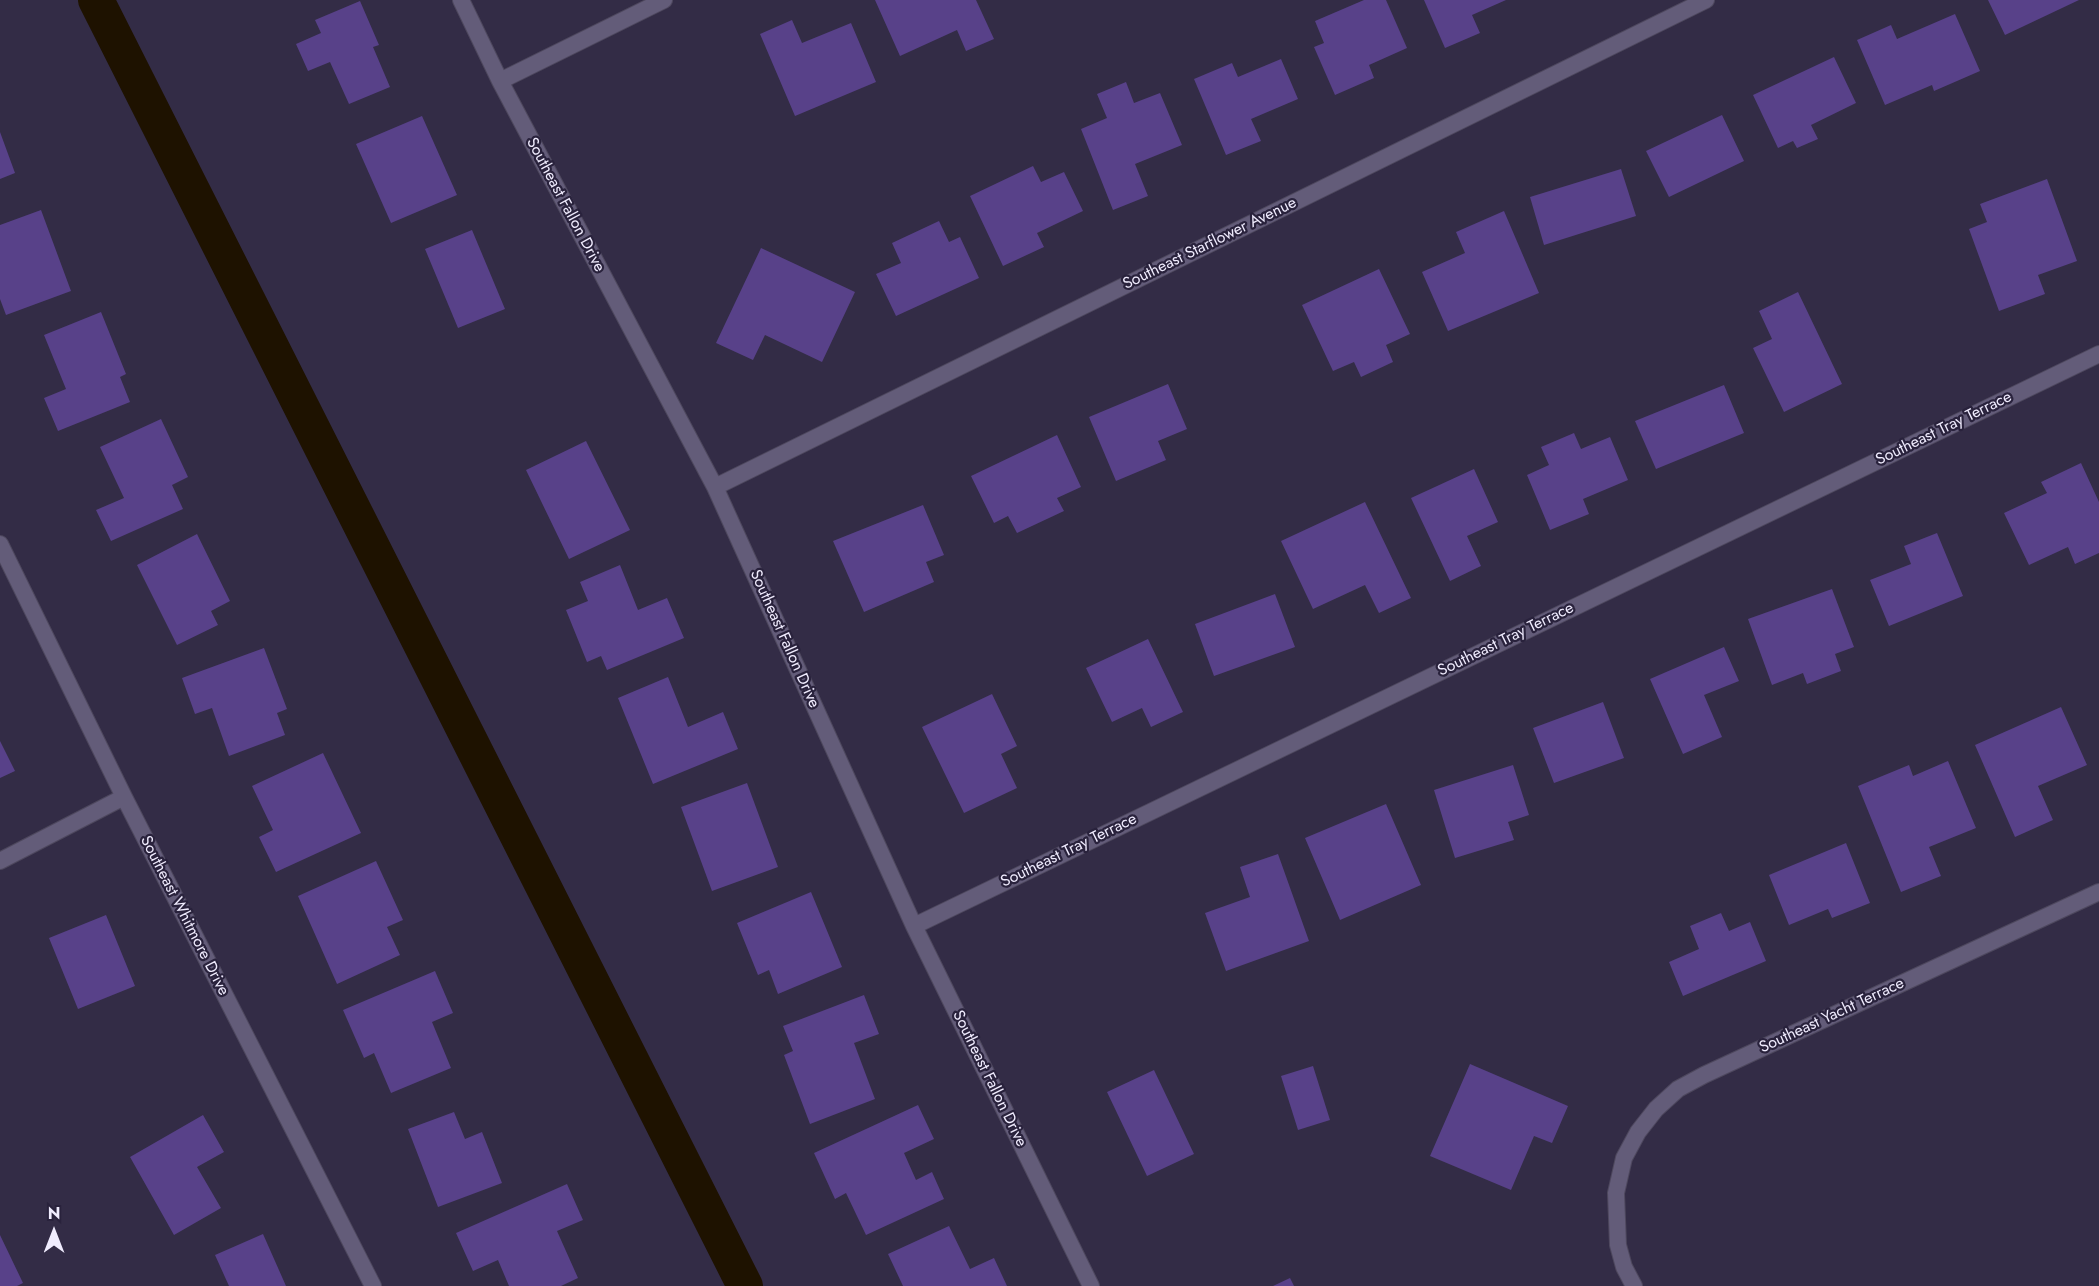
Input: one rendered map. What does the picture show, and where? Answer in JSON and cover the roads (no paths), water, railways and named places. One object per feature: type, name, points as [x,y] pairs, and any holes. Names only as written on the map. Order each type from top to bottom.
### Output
[{"type":"street","name":"Southeast Fallon Drive","points":[[461,0],[500,81],[715,487],[914,926],[1091,1286]]},
{"type":"street","points":[[500,81],[664,0]]},
{"type":"street","name":"Southeast Starflower Avenue","points":[[715,487],[1706,0]]},
{"type":"street","name":"Southeast Tray Terrace","points":[[914,926],[2099,354]]},
{"type":"street","name":"Southeast Whitmore Drive","points":[[0,544],[124,797],[373,1286]]},
{"type":"street","points":[[0,861],[124,797]]},
{"type":"street","name":"Southeast Yacht Terrace","points":[[1634,1286],[1624,1267],[1618,1245],[1616,1193],[1624,1158],[1638,1132],[1656,1108],[1678,1089],[2099,892]]},
{"type":"waterway","points":[[96,0],[745,1286]]}]
